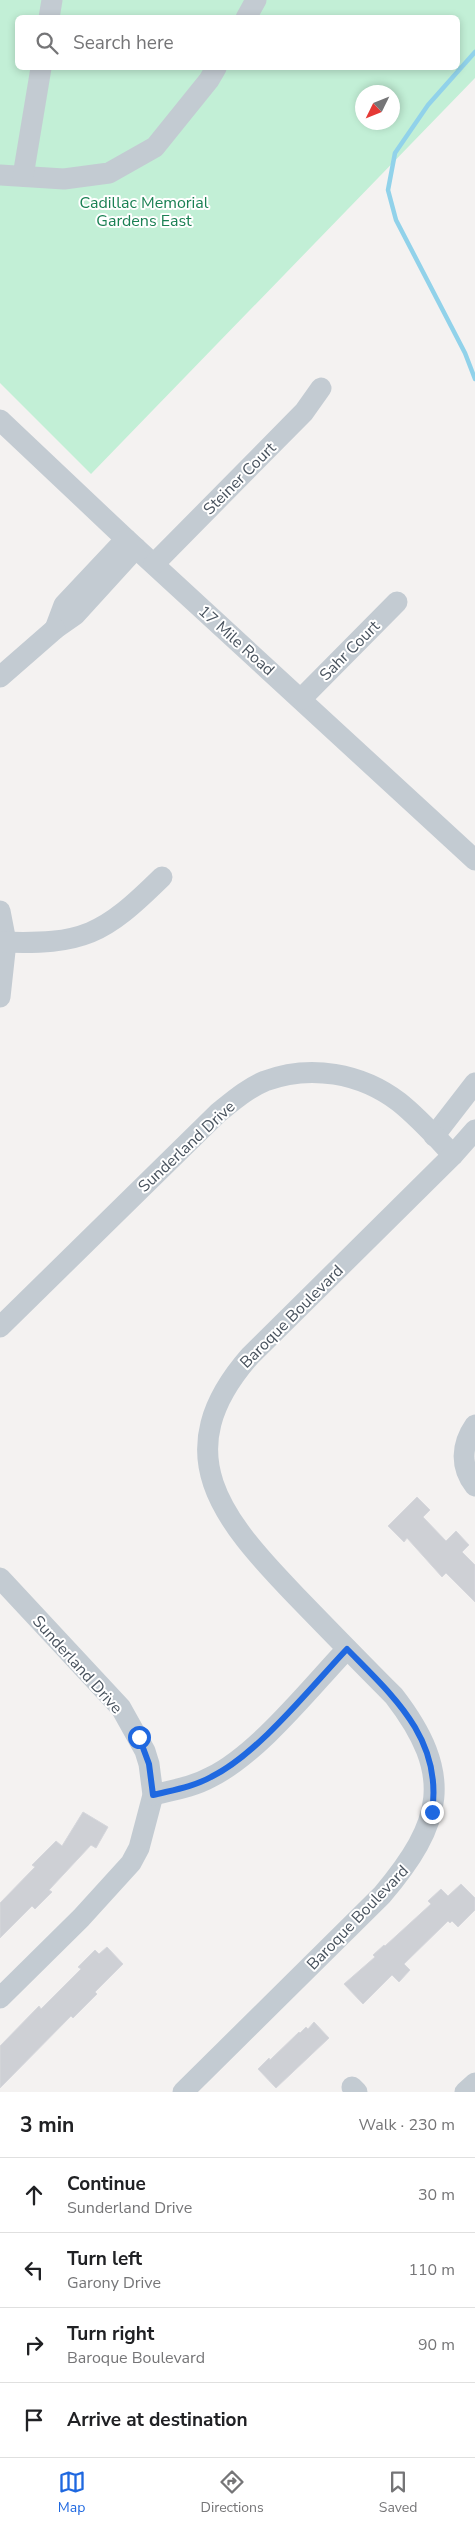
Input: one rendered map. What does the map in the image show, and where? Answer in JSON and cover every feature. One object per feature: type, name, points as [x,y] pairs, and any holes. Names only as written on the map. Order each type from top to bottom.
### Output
[{"type":"street","points":[[50,15],[52,0]]},
{"type":"street","points":[[248,15],[256,0]]},
{"type":"street","points":[[23,176],[41,70]]},
{"type":"street","points":[[0,175],[64,179],[109,173],[155,146],[215,70]]},
{"type":"street","name":"Steiner Court","points":[[154,564],[304,412],[321,388]]},
{"type":"street","name":"17 Mile Road","points":[[0,420],[131,544],[475,860]]},
{"type":"street","points":[[0,677],[54,629],[75,615],[131,544]]},
{"type":"street","name":"Sahr Court","points":[[301,699],[397,602]]},
{"type":"street","points":[[3,942],[76,938],[98,930],[128,910],[162,876]]},
{"type":"street","points":[[0,911],[3,942],[0,996]]},
{"type":"street","name":"Sunderland Drive","points":[[0,1327],[218,1113],[240,1096],[264,1082],[304,1072],[321,1072],[359,1080],[399,1102],[453,1155]]},
{"type":"street","points":[[434,1136],[475,1083]]},
{"type":"street","name":"Baroque Boulevard","points":[[183,2092],[382,1895],[409,1863],[424,1837],[434,1798],[428,1754],[418,1730],[406,1712],[254,1552],[224,1511],[212,1485],[210,1472],[208,1453],[211,1425],[221,1397],[234,1374],[453,1155],[475,1130]]},
{"type":"street","points":[[475,1425],[466,1446],[462,1462],[475,1486]]},
{"type":"street","name":"Sunderland Drive","points":[[0,1578],[122,1708],[145,1751],[149,1764],[153,1795],[139,1848],[131,1863],[81,1918],[0,1998]]},
{"type":"street","points":[[153,1795],[195,1785],[234,1764],[262,1740],[347,1649]]},
{"type":"street","points":[[465,2092],[475,2082]]},
{"type":"green space","name":"Cadillac Memorial Gardens East","points":[[0,0],[475,0],[475,78],[91,474],[0,383]]},
{"type":"building","points":[[417,1497],[430,1510],[423,1517],[446,1541],[456,1531],[469,1545],[462,1552],[475,1565],[475,1602],[446,1573],[442,1577],[407,1538],[404,1542],[388,1526]]},
{"type":"building","points":[[83,1812],[108,1827],[96,1848],[91,1845],[49,1890],[52,1892],[35,1909],[32,1906],[0,1938],[0,1903],[35,1867],[32,1865],[56,1841],[62,1846]]},
{"type":"building","points":[[461,1884],[475,1898],[475,1910],[458,1927],[452,1921],[450,1923],[448,1921],[404,1964],[410,1970],[399,1982],[392,1975],[363,2004],[344,1984],[375,1957],[373,1955],[431,1904],[428,1901],[441,1889],[448,1896]]},
{"type":"building","points":[[107,1947],[123,1964],[95,1992],[97,1994],[73,2018],[71,2016],[0,2088],[0,2046],[39,2006],[41,2009],[81,1969],[78,1967],[95,1950],[99,1954]]},
{"type":"building","points":[[314,2022],[329,2038],[276,2088],[258,2069],[299,2032],[306,2027],[308,2029]]},
{"type":"waterway","points":[[460,69],[475,52]]},
{"type":"waterway","points":[[459,70],[428,105],[395,153],[388,190],[396,220],[465,353],[475,379]]},
{"type":"route","points":[[139,1737],[149,1764],[153,1795],[195,1785],[234,1764],[262,1740],[347,1649],[394,1696],[418,1730],[428,1754],[433,1782],[434,1798],[432,1812]]}]
